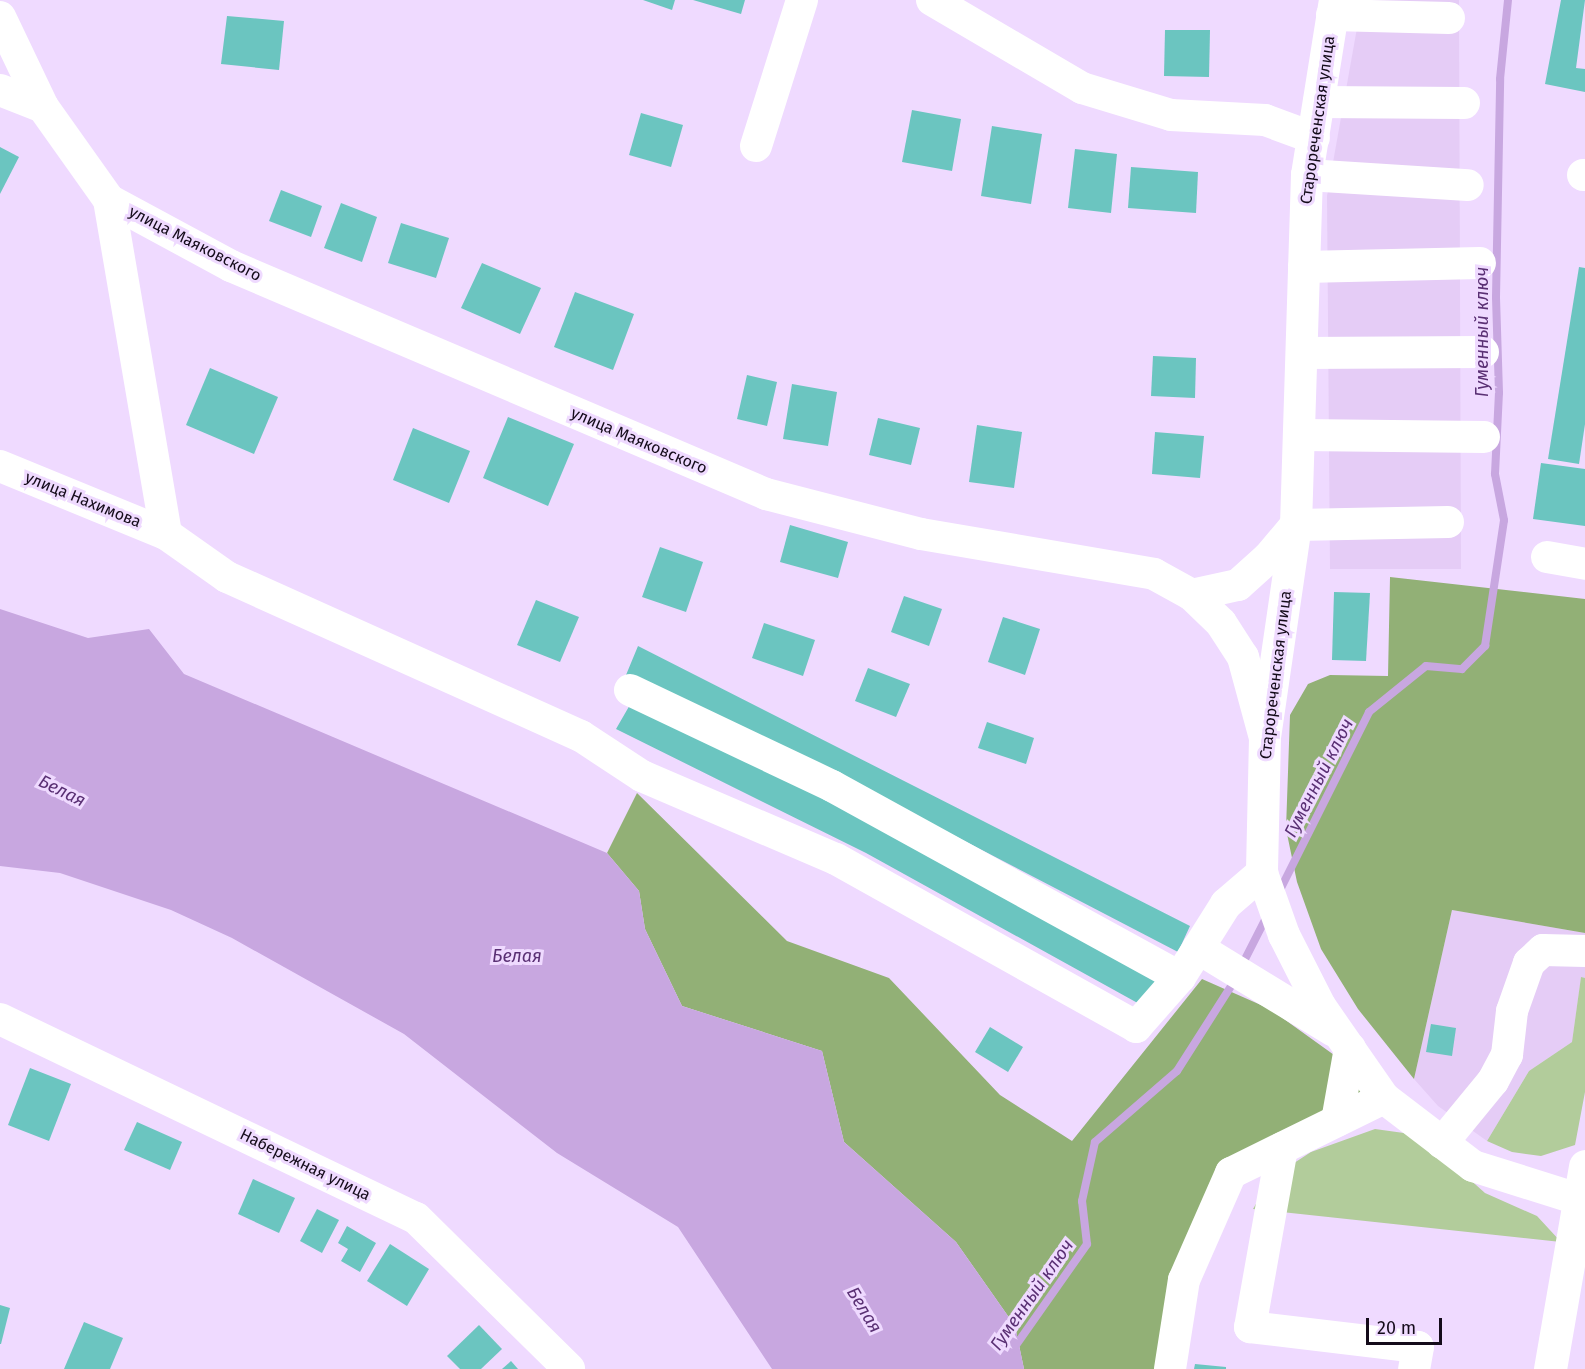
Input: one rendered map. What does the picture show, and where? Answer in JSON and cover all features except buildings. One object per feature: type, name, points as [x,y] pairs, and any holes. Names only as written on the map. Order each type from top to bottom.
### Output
[{"type":"main road","points":[[1550,1369],[1576,1265],[1578,1199],[1585,1166]]},
{"type":"street","points":[[756,146],[802,0]]},
{"type":"street","points":[[932,0],[1082,88],[1170,115],[1265,120],[1314,138]]},
{"type":"street","points":[[1333,8],[1449,18]]},
{"type":"street","name":"Старореченская улица","points":[[1333,8],[1307,176],[1301,435],[1296,525],[1265,738],[1262,873],[1284,935],[1345,1041],[1384,1098],[1473,1166],[1578,1199]]},
{"type":"street","name":"улица Маяковского","points":[[0,17],[43,107],[109,200],[231,266],[766,494],[921,534],[1154,574],[1192,595],[1221,623],[1243,657],[1265,738]]},
{"type":"street","points":[[0,90],[43,107]]},
{"type":"street","points":[[1319,102],[1464,104]]},
{"type":"street","points":[[1307,176],[1468,185]]},
{"type":"street","points":[[109,200],[166,534]]},
{"type":"street","points":[[1304,267],[1480,263]]},
{"type":"street","points":[[1302,353],[1483,352]]},
{"type":"street","points":[[1301,435],[1484,437]]},
{"type":"street","name":"улица Нахимова","points":[[0,466],[166,534],[227,577],[581,736],[642,776],[836,859],[1136,1027],[1179,977]]},
{"type":"street","points":[[1192,595],[1238,585],[1268,558],[1296,525],[1448,522]]},
{"type":"street","points":[[1547,557],[1585,564]]},
{"type":"street","points":[[630,690],[832,786],[1179,977],[1210,956],[1226,904],[1262,873]]},
{"type":"street","points":[[1442,1143],[1493,1081],[1507,1055],[1512,1011],[1529,963],[1543,950],[1585,951]]},
{"type":"street","points":[[1210,956],[1345,1041],[1337,1121]]},
{"type":"street","name":"Набережная улица","points":[[0,1021],[416,1218],[569,1369]]},
{"type":"street","points":[[1170,1369],[1184,1280],[1232,1173],[1384,1098]]},
{"type":"street","points":[[1282,1148],[1250,1326],[1418,1347],[1414,1369]]},
{"type":"shaded area","points":[[1362,0],[1459,0],[1461,569],[1330,569],[1327,196]]},
{"type":"shaded area","points":[[1452,910],[1585,933],[1585,978],[1581,978],[1572,1042],[1529,1071],[1487,1141],[1438,1106],[1414,1079]]},
{"type":"green space","points":[[1390,577],[1585,599],[1585,933],[1452,910],[1414,1079],[1358,1009],[1321,949],[1297,882],[1286,829],[1290,715],[1308,684],[1330,675],[1388,676]]},
{"type":"green space","points":[[637,793],[787,941],[889,978],[1000,1095],[1072,1141],[1202,979],[1270,1009],[1355,1070],[1365,1097],[1225,1168],[1161,1369],[1024,1369],[1015,1326],[956,1242],[844,1142],[822,1051],[682,1006],[645,929],[639,891],[607,853]]},
{"type":"green space","points":[[1581,977],[1585,978],[1585,1092],[1575,1145],[1541,1156],[1512,1152],[1487,1141],[1529,1071],[1572,1042]]},
{"type":"green space","points":[[1375,1129],[1411,1134],[1438,1151],[1485,1193],[1537,1216],[1561,1242],[1253,1209],[1271,1178],[1311,1152]]},
{"type":"water","name":"Белая","points":[[0,609],[88,638],[149,629],[184,674],[607,853],[639,891],[645,929],[682,1006],[822,1051],[844,1142],[956,1242],[1015,1326],[1024,1369],[772,1369],[678,1227],[557,1153],[404,1034],[232,938],[171,910],[60,873],[0,866]]},
{"type":"waterway","name":"Гуменный ключ","points":[[1279,892],[1369,712],[1426,666],[1462,669],[1485,646],[1504,520],[1495,474],[1499,393],[1496,297],[1500,79],[1508,0]]},
{"type":"waterway","name":"Гуменный ключ","points":[[1241,967],[1267,916]]},
{"type":"waterway","name":"Гуменный ключ","points":[[1014,1348],[1087,1244],[1082,1201],[1095,1142],[1177,1071],[1235,980]]}]
